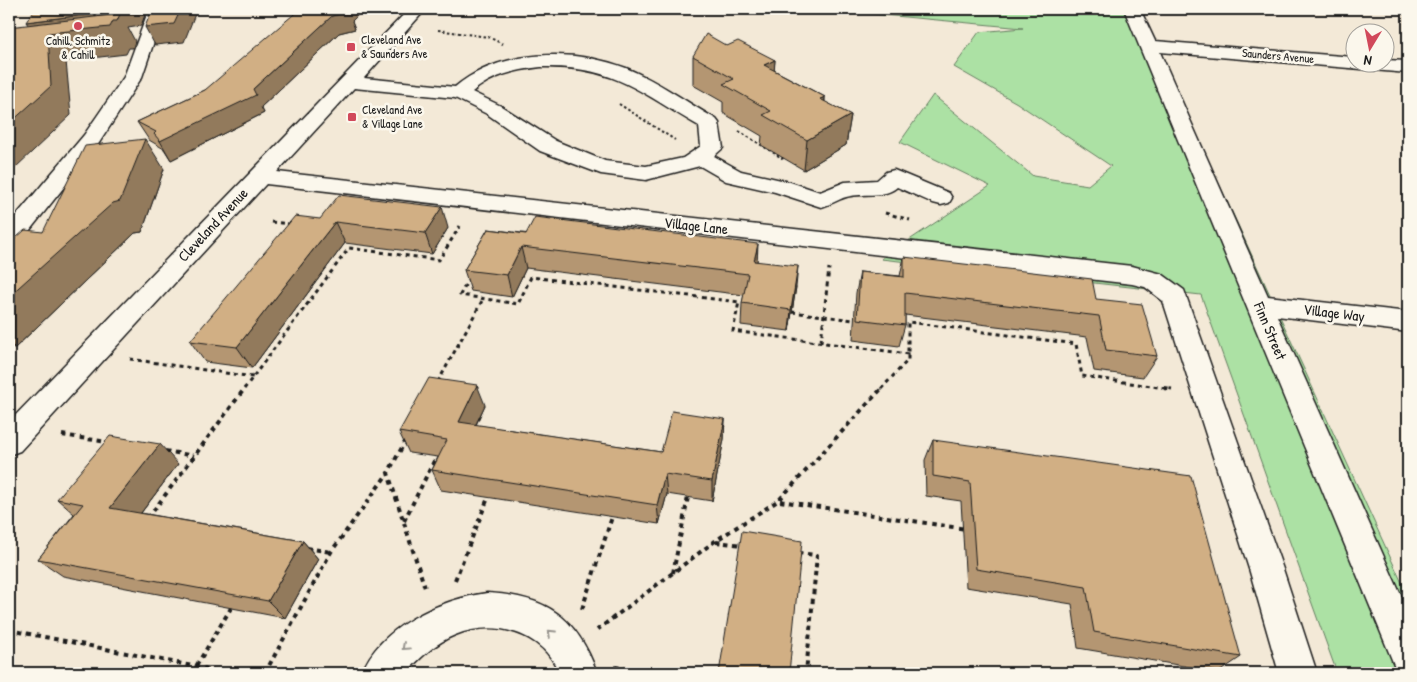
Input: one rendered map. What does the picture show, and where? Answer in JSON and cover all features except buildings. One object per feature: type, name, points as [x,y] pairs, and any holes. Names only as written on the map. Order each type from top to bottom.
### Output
[{"type":"street","points":[[9,239],[92,139],[133,77],[139,34],[157,9]]},
{"type":"street","name":"Cleveland Avenue","points":[[15,435],[418,9]]},
{"type":"street","name":"Finn Street","points":[[1132,9],[1408,654]]},
{"type":"street","name":"Saunders Avenue","points":[[1148,46],[1408,67]]},
{"type":"street","points":[[347,82],[459,93],[494,110],[548,146],[601,168],[646,174],[690,163],[712,148],[709,123],[635,79],[591,63],[559,61],[523,64],[482,75],[459,93]]},
{"type":"street","points":[[700,157],[734,176],[782,187],[821,200],[845,189],[883,187],[894,177],[940,198]]},
{"type":"street","name":"Village Lane","points":[[259,177],[1132,275],[1153,280],[1175,296],[1267,572],[1298,673]]},
{"type":"street","name":"Village Way","points":[[1259,304],[1408,322]]},
{"type":"street","points":[[381,673],[404,647],[436,625],[463,614],[495,610],[524,615],[549,629],[573,662]]},
{"type":"path","points":[[614,100],[700,157]]},
{"type":"path","points":[[739,131],[788,162]]},
{"type":"path","points":[[881,212],[897,218],[916,221]]},
{"type":"path","points":[[156,522],[146,520],[349,248],[439,260],[463,221]]},
{"type":"path","points":[[272,222],[290,224]]},
{"type":"path","points":[[821,342],[830,261]]},
{"type":"path","points":[[470,278],[460,295],[518,304],[531,277],[739,302],[733,331],[909,354]]},
{"type":"path","points":[[435,386],[483,299]]},
{"type":"path","points":[[792,312],[854,320]]},
{"type":"path","points":[[573,662],[673,573],[715,541],[779,500],[908,360],[908,322],[1076,344],[1082,376],[1207,393]]},
{"type":"path","points":[[92,354],[253,377]]},
{"type":"path","points":[[15,435],[110,442]]},
{"type":"path","points":[[265,673],[331,552],[388,473],[407,438]]},
{"type":"path","points":[[157,450],[194,456]]},
{"type":"path","points":[[404,522],[436,457]]},
{"type":"path","points":[[388,473],[436,625]]},
{"type":"path","points":[[673,573],[688,497]]},
{"type":"path","points":[[452,588],[488,498]]},
{"type":"path","points":[[779,500],[970,529]]},
{"type":"path","points":[[581,612],[612,517]]},
{"type":"path","points":[[715,541],[752,546]]},
{"type":"path","points":[[302,547],[331,552]]},
{"type":"path","points":[[790,551],[818,555],[806,673]]},
{"type":"path","points":[[192,673],[231,608]]},
{"type":"path","points":[[9,630],[228,673]]},
{"type":"path","points":[[614,666],[650,673]]},
{"type":"green space","points":[[819,9],[1139,9],[1408,596],[1408,673],[1337,673],[1201,295],[881,259],[990,186],[900,142],[933,95],[1033,176],[1088,185],[1111,166],[1017,103],[954,67],[979,32],[1023,28]]},
{"type":"place","name":"Cahill, Schmitz & Cahill","points":[[78,26]]},
{"type":"place","name":"Cleveland Ave & Saunders Ave","points":[[351,47]]},
{"type":"place","name":"Cleveland Ave & Village Lane","points":[[352,117]]}]
